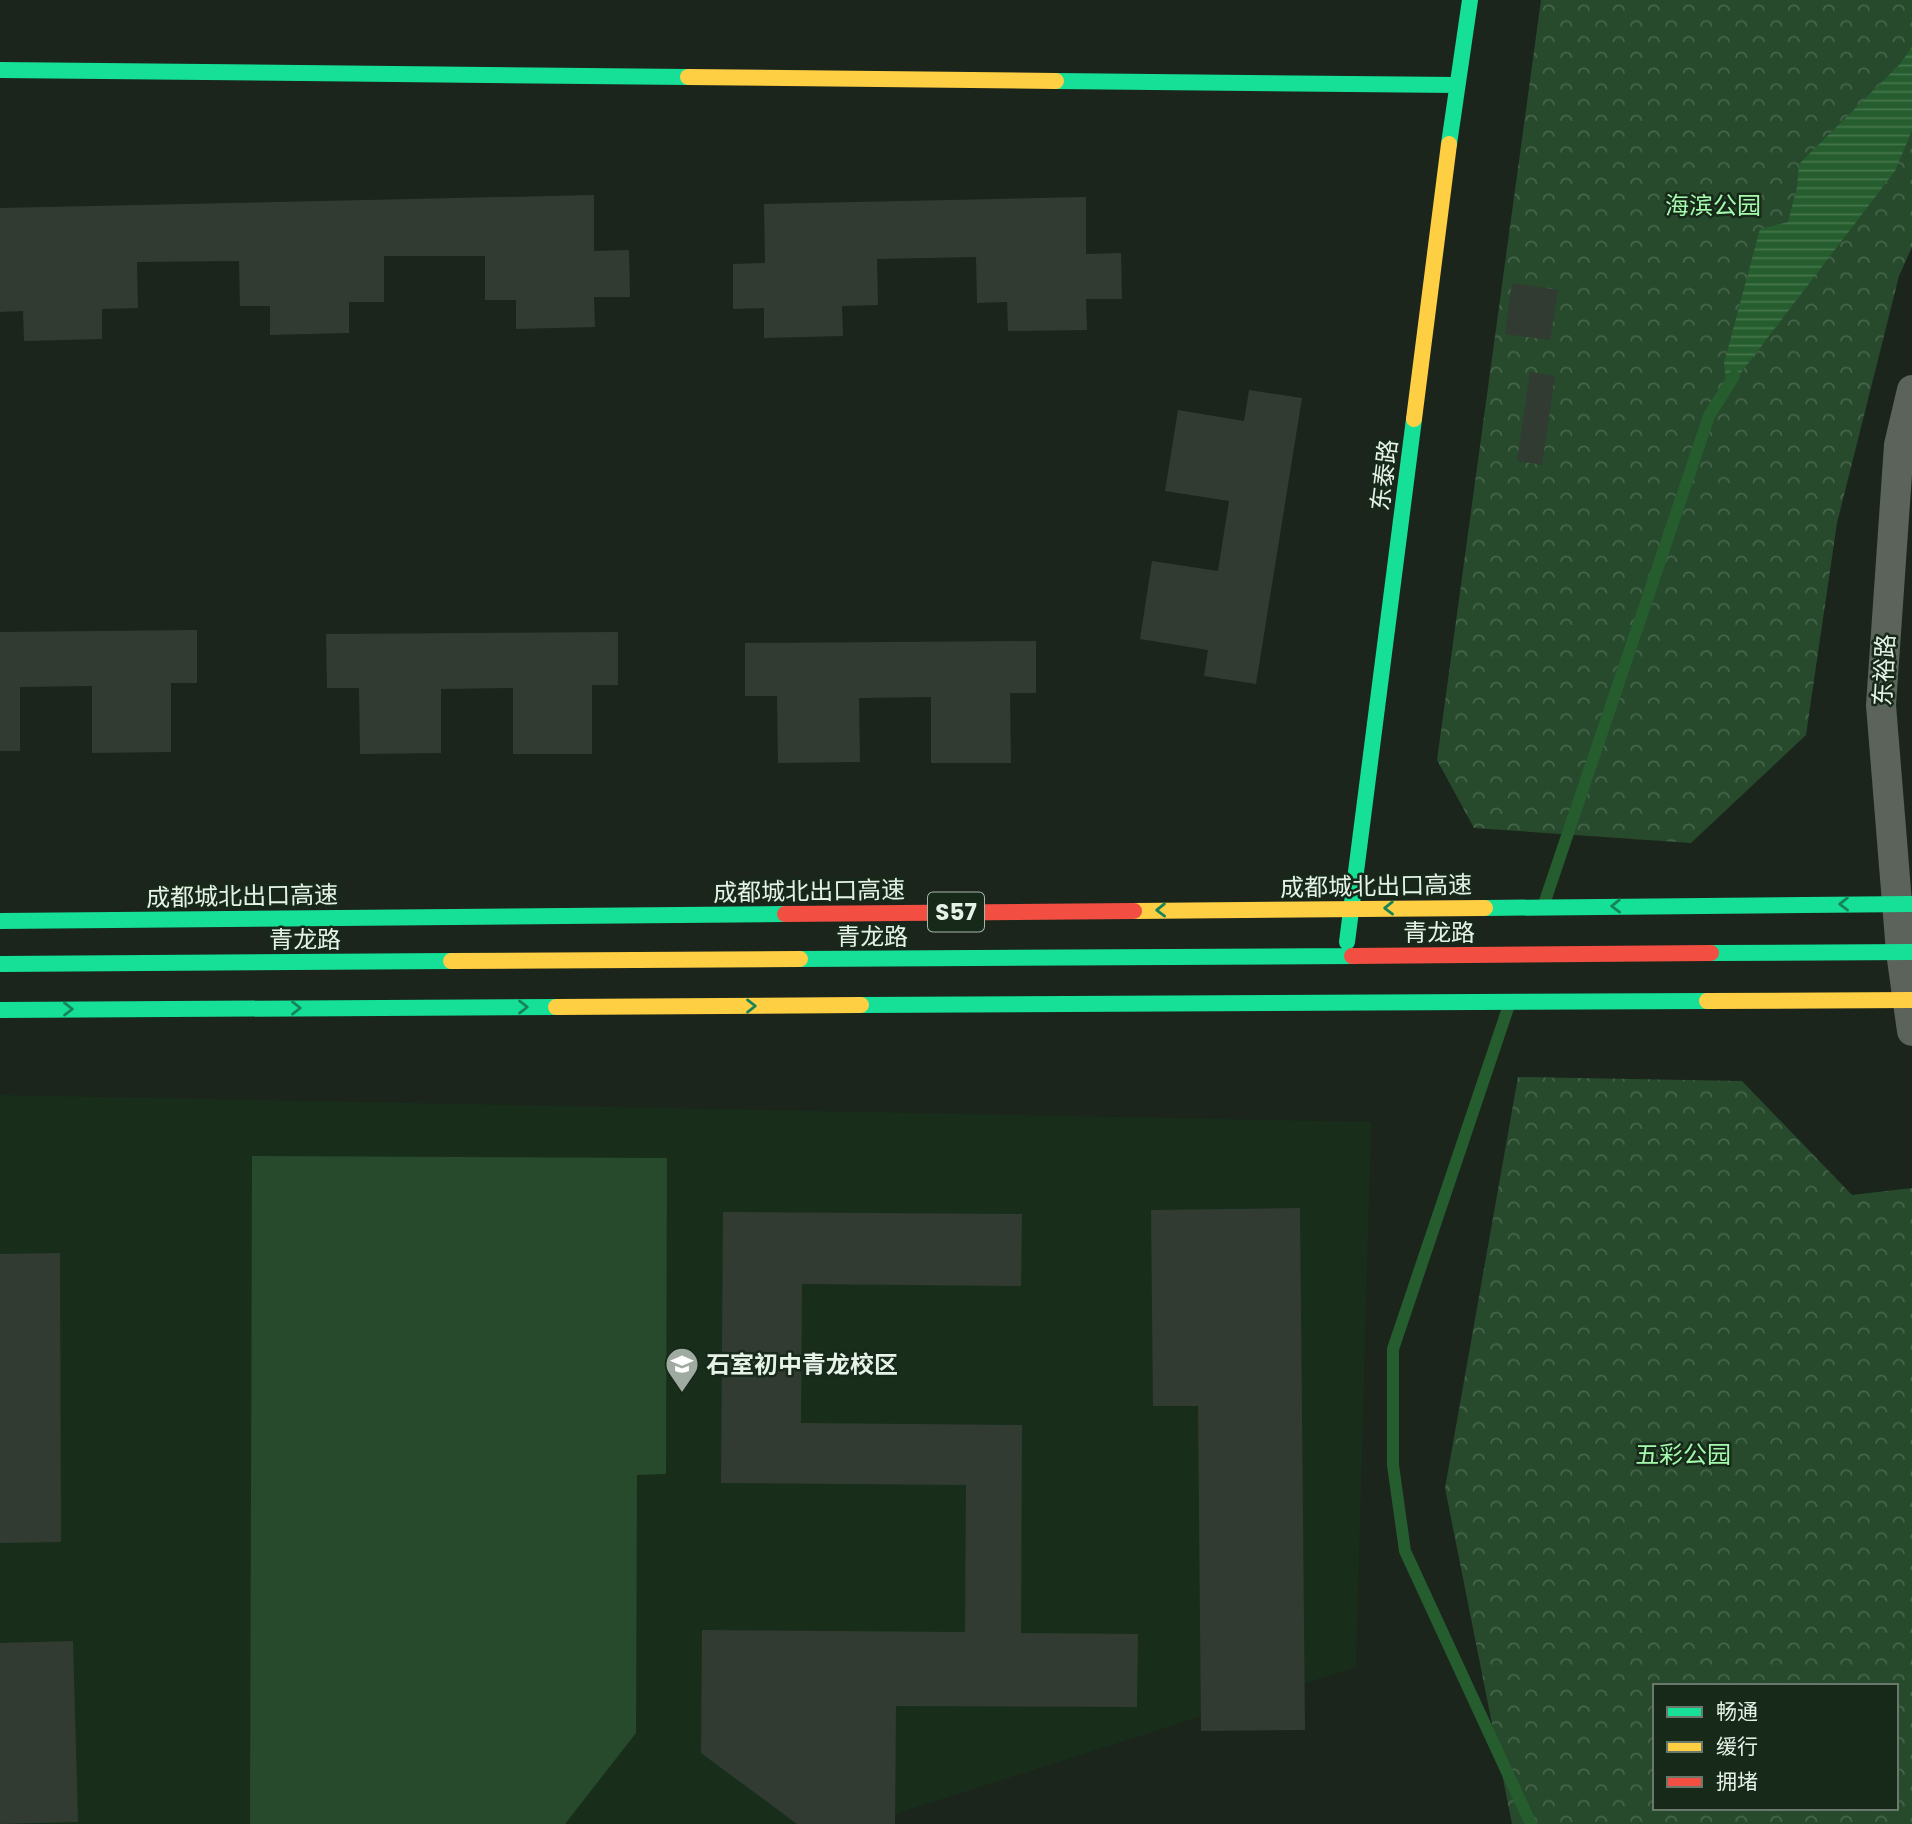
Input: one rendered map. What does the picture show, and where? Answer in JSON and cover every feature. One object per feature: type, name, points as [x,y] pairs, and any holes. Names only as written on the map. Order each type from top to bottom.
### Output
[{"type":"main road","name":"东泰路","points":[[1345,956],[1470,0]]},
{"type":"main road","points":[[0,70],[1457,85]]},
{"type":"main road","name":"成都城北出口高速","points":[[0,921],[1912,904]]},
{"type":"main road","name":"青龙路","points":[[0,964],[1907,952]]},
{"type":"main road","points":[[0,1010],[1912,1000]]},
{"type":"street","name":"东裕路","points":[[1912,390],[1899,445],[1881,705],[1907,952],[1912,1031]]},
{"type":"shaded area","points":[[1912,47],[1912,130],[1895,171],[1727,391],[1724,363],[1760,229],[1788,222],[1797,187],[1799,164],[1900,64]]},
{"type":"shaded area","name":"石室初中青龙校区","points":[[0,1095],[1371,1122],[1356,1667],[864,1824],[0,1824]]},
{"type":"green space","name":"海滨公园","points":[[1541,0],[1912,0],[1912,247],[1899,276],[1837,523],[1806,735],[1691,843],[1474,828],[1437,760]]},
{"type":"green space","name":"五彩公园","points":[[1518,1077],[1742,1081],[1852,1195],[1912,1188],[1912,1824],[1512,1824],[1445,1488]]},
{"type":"green space","points":[[252,1156],[667,1158],[666,1474],[637,1475],[636,1733],[565,1824],[250,1824]]},
{"type":"building","points":[[594,195],[594,251],[629,250],[630,297],[594,297],[595,327],[516,329],[516,300],[485,300],[485,256],[384,256],[384,302],[349,302],[349,333],[270,335],[270,306],[240,306],[239,261],[137,262],[138,308],[102,309],[102,339],[24,341],[23,311],[0,312],[0,208]]},
{"type":"building","points":[[1086,197],[1086,254],[1121,253],[1122,299],[1086,299],[1087,330],[1008,331],[1007,302],[977,303],[976,257],[877,259],[878,305],[842,306],[843,336],[764,338],[764,308],[733,309],[733,264],[765,263],[764,204]]},
{"type":"building","points":[[1512,283],[1558,290],[1550,340],[1505,334]]},
{"type":"building","points":[[1530,372],[1555,376],[1542,465],[1517,461]]},
{"type":"building","points":[[1249,390],[1302,398],[1256,684],[1204,676],[1208,650],[1140,639],[1152,561],[1218,571],[1229,501],[1165,491],[1178,410],[1244,421]]},
{"type":"building","points":[[197,630],[197,683],[171,683],[171,752],[92,753],[92,686],[20,687],[20,751],[0,751],[0,632]]},
{"type":"building","points":[[618,632],[618,685],[592,685],[592,754],[513,754],[513,688],[441,689],[441,753],[360,754],[359,688],[327,688],[326,634]]},
{"type":"building","points":[[1036,641],[1036,693],[1010,693],[1011,763],[931,763],[931,697],[859,698],[860,762],[778,763],[777,696],[745,696],[745,643]]},
{"type":"building","points":[[1300,1208],[1305,1730],[1201,1731],[1198,1406],[1153,1406],[1151,1210]]},
{"type":"building","points":[[723,1212],[1022,1214],[1021,1286],[802,1284],[801,1423],[1022,1425],[1021,1633],[1138,1634],[1137,1707],[896,1706],[895,1824],[797,1824],[701,1753],[702,1630],[965,1632],[966,1485],[721,1483]]},
{"type":"building","points":[[60,1253],[61,1542],[0,1543],[0,1254]]},
{"type":"building","points":[[73,1641],[78,1822],[0,1824],[0,1643]]},
{"type":"waterway","points":[[1544,904],[1709,416],[1734,376]]},
{"type":"waterway","points":[[1508,1008],[1393,1349],[1393,1465],[1405,1551],[1531,1824]]},
{"type":"traffic: fast","points":[[1449,144],[1470,0]]},
{"type":"traffic: fast","points":[[0,70],[688,77]]},
{"type":"traffic: fast","points":[[1056,81],[1457,85]]},
{"type":"traffic: fast","points":[[1347,942],[1414,419]]},
{"type":"traffic: fast","points":[[1485,908],[1912,904]]},
{"type":"traffic: fast","points":[[0,921],[785,914]]},
{"type":"traffic: fast","points":[[1711,953],[1912,952]]},
{"type":"traffic: fast","points":[[800,959],[1352,956]]},
{"type":"traffic: fast","points":[[0,964],[451,961]]},
{"type":"traffic: fast","points":[[861,1005],[1707,1001]]},
{"type":"traffic: fast","points":[[0,1010],[556,1007]]},
{"type":"traffic: slow","points":[[688,77],[1056,81]]},
{"type":"traffic: slow","points":[[1414,419],[1449,144]]},
{"type":"traffic: slow","points":[[1134,911],[1485,908]]},
{"type":"traffic: slow","points":[[451,961],[800,959]]},
{"type":"traffic: slow","points":[[1707,1001],[1912,1000]]},
{"type":"traffic: slow","points":[[556,1007],[861,1005]]},
{"type":"traffic: jam","points":[[785,914],[1134,911]]},
{"type":"traffic: jam","points":[[1352,956],[1711,953]]},
{"type":"place","name":"石室初中青龙校区","points":[[682,1394]]}]
